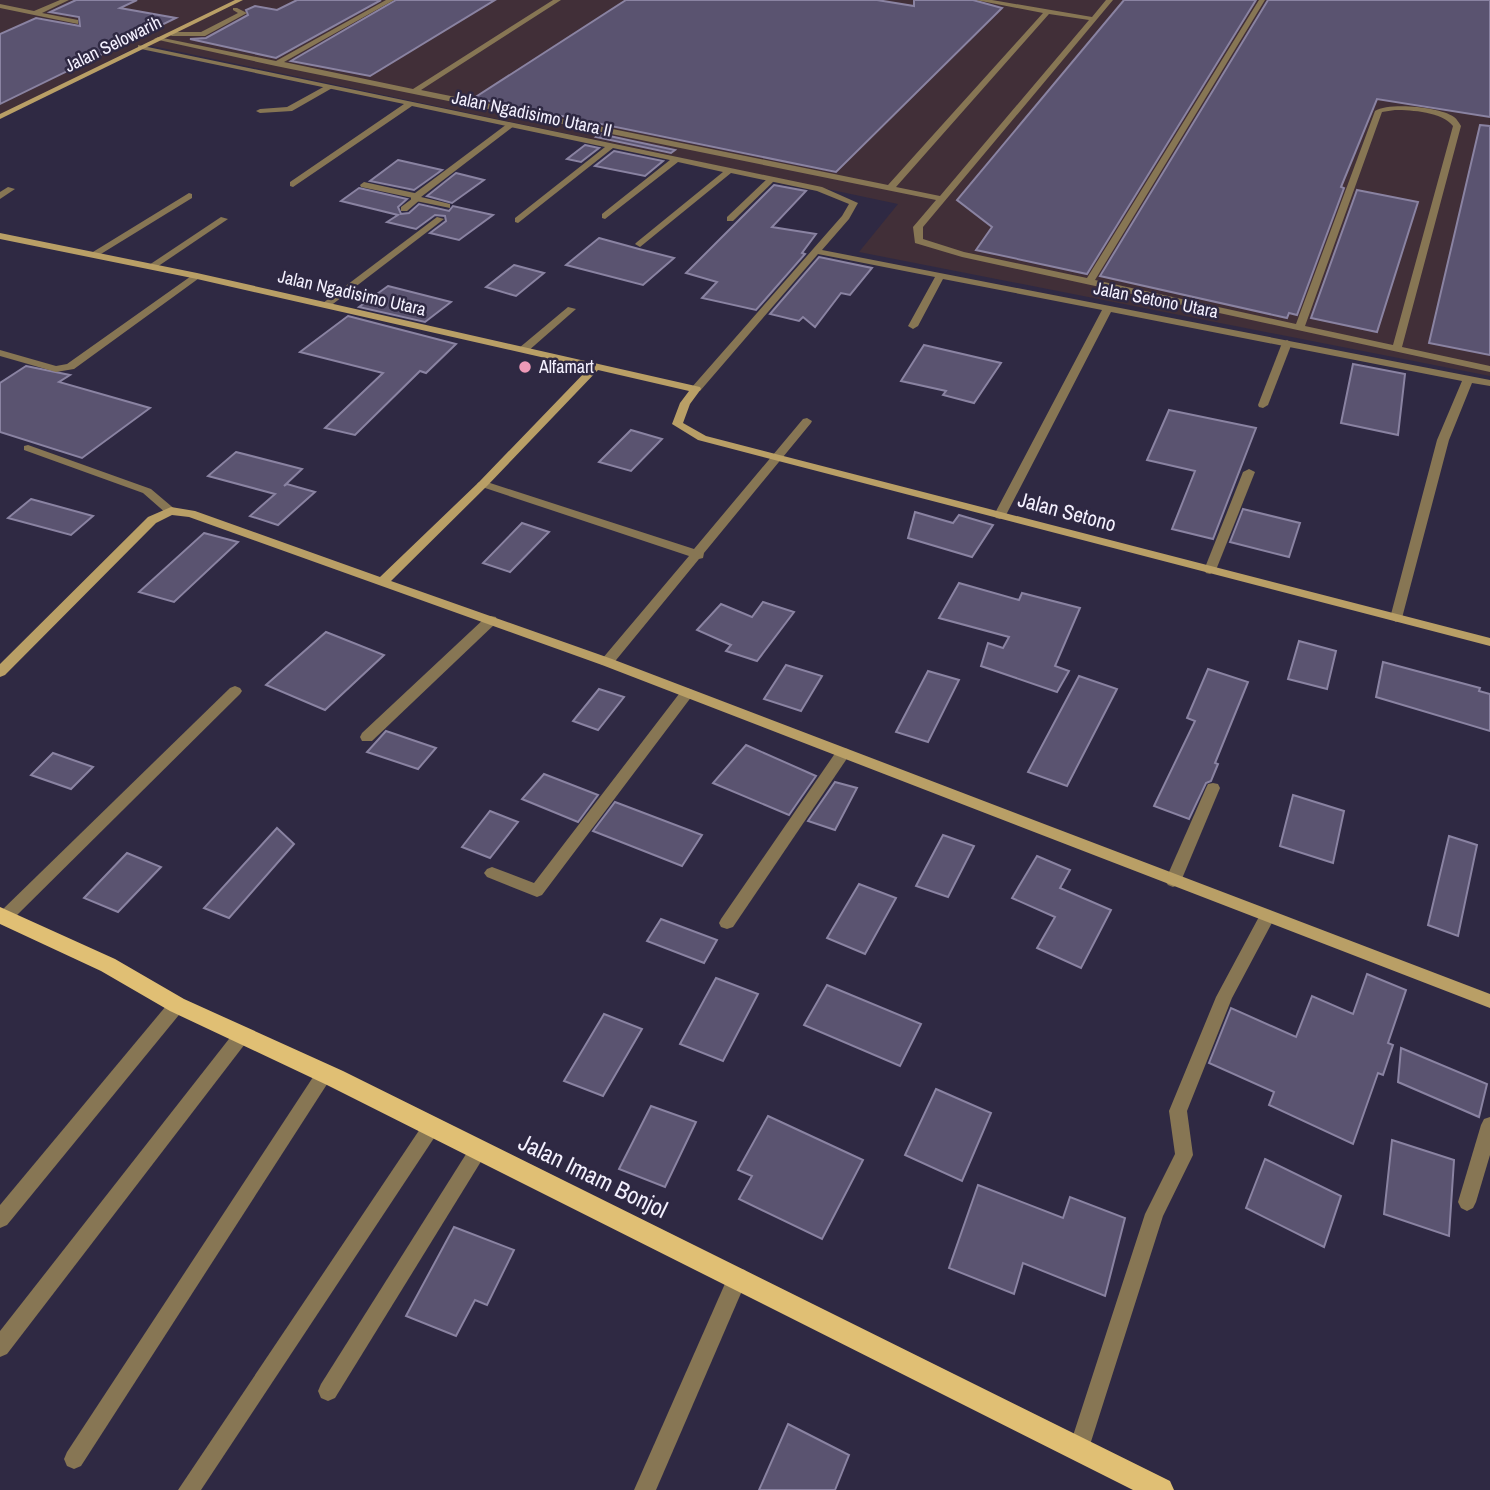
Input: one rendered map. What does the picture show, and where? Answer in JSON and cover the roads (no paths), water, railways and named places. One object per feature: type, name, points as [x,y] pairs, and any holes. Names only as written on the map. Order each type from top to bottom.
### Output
[{"type":"main road","name":"Jalan Imam Bonjol","points":[[3,916],[108,965],[177,1005],[325,1073],[738,1277],[1161,1490]]},
{"type":"street","points":[[36,13],[66,0]]},
{"type":"street","name":"Jalan Selowarih","points":[[0,117],[240,0]]},
{"type":"street","points":[[276,64],[391,0]]},
{"type":"street","points":[[413,92],[558,0]]},
{"type":"street","points":[[979,0],[1094,19]]},
{"type":"street","points":[[1110,0],[918,227],[918,241],[925,246],[1490,369]]},
{"type":"street","points":[[1090,281],[1262,0]]},
{"type":"street","points":[[0,6],[75,22]]},
{"type":"street","points":[[170,34],[202,34],[243,13],[235,9]]},
{"type":"street","points":[[889,190],[1048,11]]},
{"type":"street","points":[[158,39],[942,199]]},
{"type":"street","name":"Jalan Ngadisimo Utara II","points":[[142,47],[831,193],[854,203],[815,251]]},
{"type":"street","points":[[260,111],[289,109],[330,87]]},
{"type":"street","points":[[293,184],[410,104]]},
{"type":"street","points":[[1300,326],[1379,111],[1390,107],[1438,114],[1451,118],[1457,126],[1397,347]]},
{"type":"street","points":[[404,209],[510,126]]},
{"type":"street","points":[[518,220],[610,147]]},
{"type":"street","points":[[605,216],[674,161]]},
{"type":"street","points":[[640,244],[728,172]]},
{"type":"street","points":[[730,219],[771,180]]},
{"type":"street","points":[[364,185],[447,206]]},
{"type":"street","points":[[0,196],[11,190]]},
{"type":"street","points":[[93,255],[188,196]]},
{"type":"street","points":[[151,267],[224,219]]},
{"type":"street","points":[[326,305],[440,219]]},
{"type":"street","name":"Jalan Ngadisimo Utara","points":[[0,236],[197,276],[696,389]]},
{"type":"street","points":[[696,389],[815,251]]},
{"type":"street","name":"Jalan Setono Utara","points":[[815,251],[1490,383]]},
{"type":"street","points":[[0,354],[56,369],[70,367],[197,276]]},
{"type":"street","points":[[913,326],[940,276]]},
{"type":"street","points":[[1000,515],[1108,308]]},
{"type":"street","points":[[523,350],[571,309]]},
{"type":"street","points":[[1263,405],[1287,343]]},
{"type":"street","points":[[383,580],[483,484],[596,366]]},
{"type":"street","points":[[1396,618],[1440,449],[1468,379]]},
{"type":"street","name":"Jalan Setono","points":[[696,389],[685,403],[677,424],[702,438],[1490,642]]},
{"type":"street","points":[[607,662],[699,555],[775,457],[807,421]]},
{"type":"street","points":[[28,448],[146,491],[171,512]]},
{"type":"street","points":[[1210,570],[1249,472]]},
{"type":"street","points":[[483,484],[699,555]]},
{"type":"street","points":[[0,672],[152,520],[171,512],[191,514],[383,580],[607,662],[1490,1001]]},
{"type":"street","points":[[367,737],[491,620]]},
{"type":"street","points":[[3,916],[235,691]]},
{"type":"street","points":[[492,873],[537,891],[687,693]]},
{"type":"street","points":[[727,922],[843,752]]},
{"type":"street","points":[[1172,881],[1213,788]]},
{"type":"street","points":[[1079,1448],[1154,1214],[1184,1155],[1178,1111],[1224,997],[1267,917]]},
{"type":"street","points":[[0,1219],[177,1005]]},
{"type":"street","points":[[0,1347],[243,1035]]},
{"type":"street","points":[[74,1459],[325,1073]]},
{"type":"street","points":[[1467,1202],[1490,1125]]},
{"type":"street","points":[[189,1490],[432,1126]]},
{"type":"street","points":[[328,1391],[479,1149]]},
{"type":"street","points":[[645,1490],[738,1277]]},
{"type":"place","name":"Alfamart","points":[[525,367]]}]
